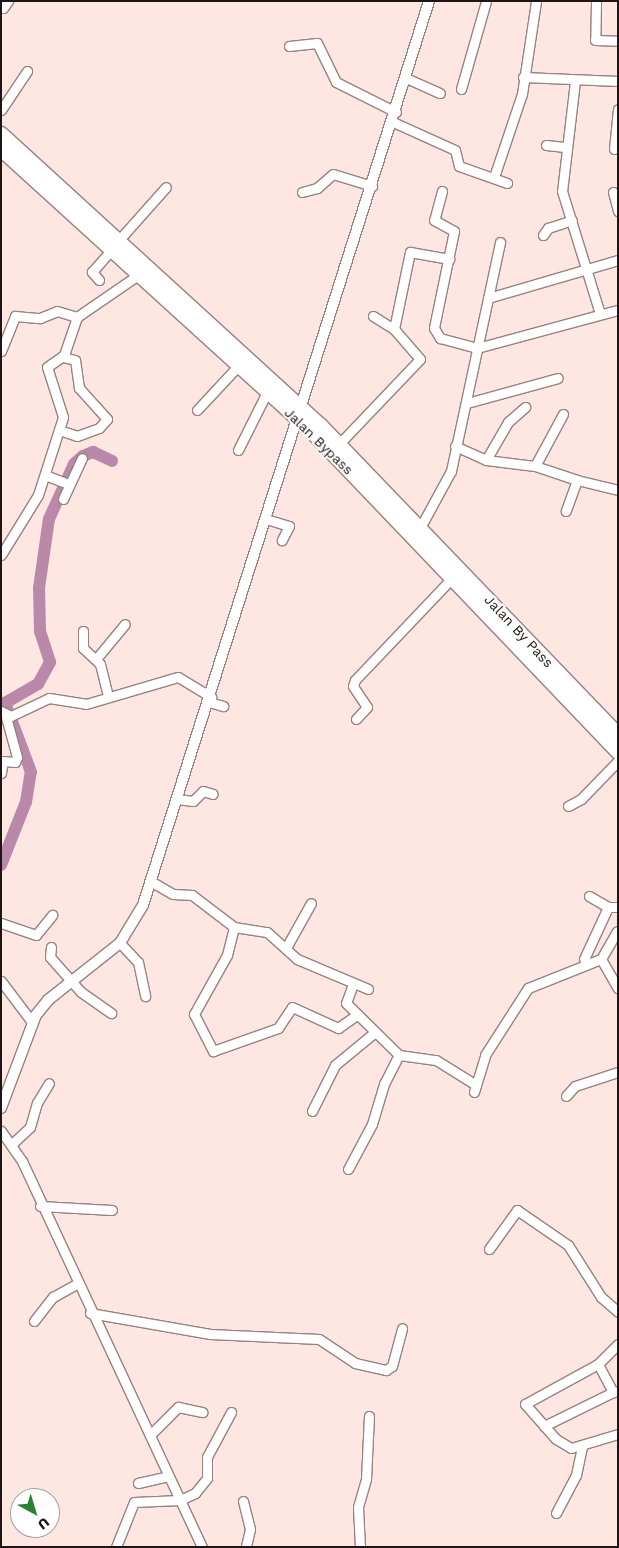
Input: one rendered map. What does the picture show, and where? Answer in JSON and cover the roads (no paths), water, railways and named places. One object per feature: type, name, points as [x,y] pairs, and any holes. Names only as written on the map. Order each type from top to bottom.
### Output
[{"type":"highway","points":[[1,134],[76,209],[298,412]]},
{"type":"highway","points":[[1,149],[76,209]]},
{"type":"highway","name":"Jalan Bypass","points":[[115,245],[138,275],[267,392],[298,412],[339,444],[421,526]]},
{"type":"highway","name":"Jalan Bypass","points":[[298,412],[617,748]]},
{"type":"highway","name":"Jalan By Pass","points":[[421,526],[617,748]]},
{"type":"street","points":[[1,1108],[32,1022],[48,1000],[120,943],[152,882],[298,412],[382,158],[430,1]]},
{"type":"street","points":[[462,90],[486,1]]},
{"type":"street","points":[[494,177],[522,94],[523,77],[536,1]]},
{"type":"street","points":[[596,1],[595,40],[618,41]]},
{"type":"street","points":[[289,46],[317,43],[336,82],[394,117],[455,150],[459,166],[507,183]]},
{"type":"street","points":[[1,110],[27,71]]},
{"type":"street","points":[[523,77],[575,81],[618,81]]},
{"type":"street","points":[[406,78],[440,93]]},
{"type":"street","points":[[575,81],[564,147],[562,191],[572,220],[584,269],[600,314]]},
{"type":"street","points":[[614,149],[618,109]]},
{"type":"street","points":[[546,145],[564,147]]},
{"type":"street","points":[[302,192],[317,188],[334,174],[372,186]]},
{"type":"street","points":[[99,280],[92,272],[166,187]]},
{"type":"street","points":[[442,191],[433,218],[454,231],[435,332],[477,348],[618,310]]},
{"type":"street","points":[[613,192],[618,211]]},
{"type":"street","points":[[543,235],[548,228],[572,220]]},
{"type":"street","points":[[421,526],[446,485],[467,403],[500,242]]},
{"type":"street","points":[[394,329],[410,252],[449,259]]},
{"type":"street","points":[[488,298],[618,260]]},
{"type":"street","points":[[3,549],[45,474],[59,430],[62,409],[47,367],[62,357],[77,317],[138,275]]},
{"type":"street","points":[[1,351],[15,316],[40,318],[57,311],[77,317]]},
{"type":"street","points":[[339,444],[420,359],[394,329],[373,316]]},
{"type":"street","points":[[59,430],[77,436],[99,428],[107,419],[79,388],[75,360],[62,357]]},
{"type":"street","points":[[197,410],[238,366]]},
{"type":"street","points":[[467,403],[558,378]]},
{"type":"street","points":[[238,450],[267,392]]},
{"type":"street","points":[[486,460],[508,422],[525,407]]},
{"type":"street","points":[[535,466],[563,414]]},
{"type":"street","points":[[455,446],[486,460],[535,466],[577,480],[618,490]]},
{"type":"street","points":[[63,499],[65,482],[82,458]]},
{"type":"street","points":[[45,474],[65,482]]},
{"type":"street","points":[[566,512],[577,480]]},
{"type":"street","points":[[266,519],[288,526],[282,540]]},
{"type":"street","points":[[356,719],[367,707],[353,686],[355,680],[454,576]]},
{"type":"street","points":[[96,659],[125,624]]},
{"type":"street","points":[[83,631],[83,648],[96,659],[108,697]]},
{"type":"street","points":[[1,773],[2,762],[15,762],[17,757],[7,715],[50,698],[86,704],[178,677],[210,700],[223,706]]},
{"type":"street","points":[[568,806],[581,799],[617,748]]},
{"type":"street","points":[[177,799],[193,801],[203,791],[213,794]]},
{"type":"street","points":[[152,882],[172,894],[192,895],[234,927],[267,932],[287,946],[297,959],[368,989]]},
{"type":"street","points":[[589,896],[608,907],[618,907]]},
{"type":"street","points":[[287,946],[311,903]]},
{"type":"street","points":[[584,959],[608,907]]},
{"type":"street","points":[[1,923],[36,935],[52,914]]},
{"type":"street","points":[[234,927],[227,955],[194,1014],[213,1051],[278,1028],[290,1008],[338,1028],[358,1014]]},
{"type":"street","points":[[353,984],[345,1001],[399,1055],[436,1060],[475,1088],[485,1055],[531,985],[600,959],[617,931]]},
{"type":"street","points":[[120,943],[138,962],[145,996]]},
{"type":"street","points":[[51,947],[50,957],[72,982],[96,1006],[111,1013]]},
{"type":"street","points":[[600,959],[618,988]]},
{"type":"street","points":[[1,981],[32,1022]]},
{"type":"street","points":[[312,1111],[335,1065],[375,1032]]},
{"type":"street","points":[[348,1169],[372,1124],[384,1084],[399,1055]]},
{"type":"street","points":[[566,1096],[575,1086],[618,1072]]},
{"type":"street","points":[[13,1143],[30,1127],[37,1103],[49,1083]]},
{"type":"street","points":[[1,1131],[13,1143],[76,1284],[202,1547]]},
{"type":"street","points":[[40,1206],[112,1210]]},
{"type":"street","points":[[489,1249],[517,1210],[568,1246],[601,1297],[618,1312]]},
{"type":"street","points":[[34,1321],[54,1297],[76,1284]]},
{"type":"street","points":[[90,1313],[210,1334],[319,1339],[355,1363],[386,1370],[392,1366],[402,1328]]},
{"type":"street","points":[[618,1344],[598,1364],[526,1400],[558,1442],[582,1447],[618,1433]]},
{"type":"street","points":[[544,1426],[616,1391],[598,1364]]},
{"type":"street","points":[[150,1435],[178,1407],[202,1412]]},
{"type":"street","points":[[116,1547],[134,1502],[180,1500],[192,1495],[207,1478],[206,1457],[230,1412]]},
{"type":"street","points":[[360,1547],[359,1502],[366,1480],[369,1416]]},
{"type":"street","points":[[556,1513],[576,1475],[582,1447]]},
{"type":"street","points":[[138,1483],[168,1476]]},
{"type":"street","points":[[243,1501],[250,1529],[246,1547]]},
{"type":"waterway","points":[[1,865],[26,802],[31,772],[5,703],[38,684],[50,662],[40,631],[39,588],[49,519],[74,464],[83,456],[93,452],[112,461]]}]
